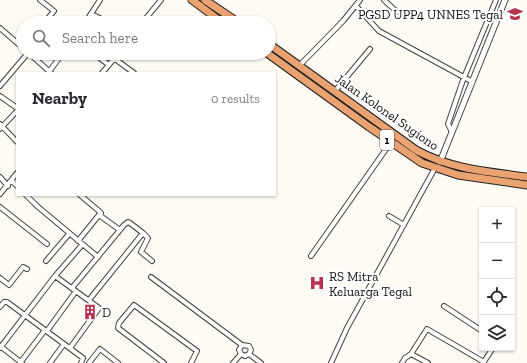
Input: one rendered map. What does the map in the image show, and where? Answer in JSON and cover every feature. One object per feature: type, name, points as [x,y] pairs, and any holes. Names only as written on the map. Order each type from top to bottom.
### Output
[{"type":"highway","points":[[192,0],[213,16]]},
{"type":"highway","points":[[205,0],[213,2],[230,16]]},
{"type":"highway","name":"Jalan Kolonel Sugiono","points":[[276,49],[416,150],[440,162],[470,169],[527,177]]},
{"type":"highway","name":"Jalan Kolonel Sugiono","points":[[276,60],[410,156],[434,168],[458,175],[527,185]]},
{"type":"highway","points":[[312,85],[317,78]]},
{"type":"street","points":[[40,0],[54,10],[50,16]]},
{"type":"street","points":[[95,16],[91,14],[101,0]]},
{"type":"street","points":[[148,16],[161,0]]},
{"type":"street","points":[[384,0],[397,12]]},
{"type":"street","points":[[451,130],[448,124],[464,78],[496,0]]},
{"type":"street","points":[[440,162],[451,130],[455,126],[471,81],[505,0]]},
{"type":"street","points":[[299,66],[357,2],[377,30],[471,81]]},
{"type":"street","points":[[0,28],[16,41]]},
{"type":"street","points":[[335,91],[370,49]]},
{"type":"street","points":[[0,86],[23,60]]},
{"type":"street","points":[[37,60],[50,72],[58,60]]},
{"type":"street","points":[[102,60],[109,65]]},
{"type":"street","points":[[103,72],[114,60]]},
{"type":"street","points":[[116,60],[133,72]]},
{"type":"street","points":[[0,96],[16,109]]},
{"type":"street","points":[[16,111],[1,127],[16,141]]},
{"type":"street","points":[[311,256],[391,142]]},
{"type":"street","points":[[331,363],[347,328],[434,168]]},
{"type":"street","points":[[0,194],[12,181],[16,174]]},
{"type":"street","points":[[0,177],[8,186]]},
{"type":"street","points":[[12,181],[16,185]]},
{"type":"street","points":[[27,196],[69,234],[98,257]]},
{"type":"street","points":[[81,196],[100,212],[100,215],[120,230]]},
{"type":"street","points":[[0,207],[47,244]]},
{"type":"street","points":[[78,241],[100,215]]},
{"type":"street","points":[[389,216],[404,225]]},
{"type":"street","points":[[82,245],[55,276],[0,347],[21,363],[98,257],[128,222],[148,238],[141,251],[152,261]]},
{"type":"street","points":[[89,300],[143,233]]},
{"type":"street","points":[[46,261],[69,234]]},
{"type":"street","points":[[0,278],[9,285],[23,267],[27,269]]},
{"type":"street","points":[[55,276],[89,300],[99,309],[70,348]]},
{"type":"street","points":[[151,277],[242,345],[246,344],[250,348],[249,354]]},
{"type":"street","points":[[0,307],[6,301],[83,358],[81,363]]},
{"type":"street","points":[[164,363],[118,328],[119,323],[135,304],[197,351],[191,363]]},
{"type":"street","points":[[444,306],[479,329]]},
{"type":"street","points":[[402,363],[411,354],[427,329],[484,363],[491,351]]},
{"type":"street","points":[[50,363],[64,344]]},
{"type":"street","points":[[241,354],[239,350],[242,345]]},
{"type":"street","points":[[88,363],[100,349],[118,363]]},
{"type":"street","points":[[241,354],[245,356],[249,354]]},
{"type":"street","points":[[233,363],[241,354]]},
{"type":"street","points":[[249,354],[261,363]]},
{"type":"street","points":[[411,354],[428,363]]},
{"type":"place","name":"PGSD UPP4 UNNES Tegal","points":[[515,14]]},
{"type":"place","name":"RS Mitra Keluarga Tegal","points":[[317,283]]},
{"type":"place","name":"D","points":[[90,312]]}]
